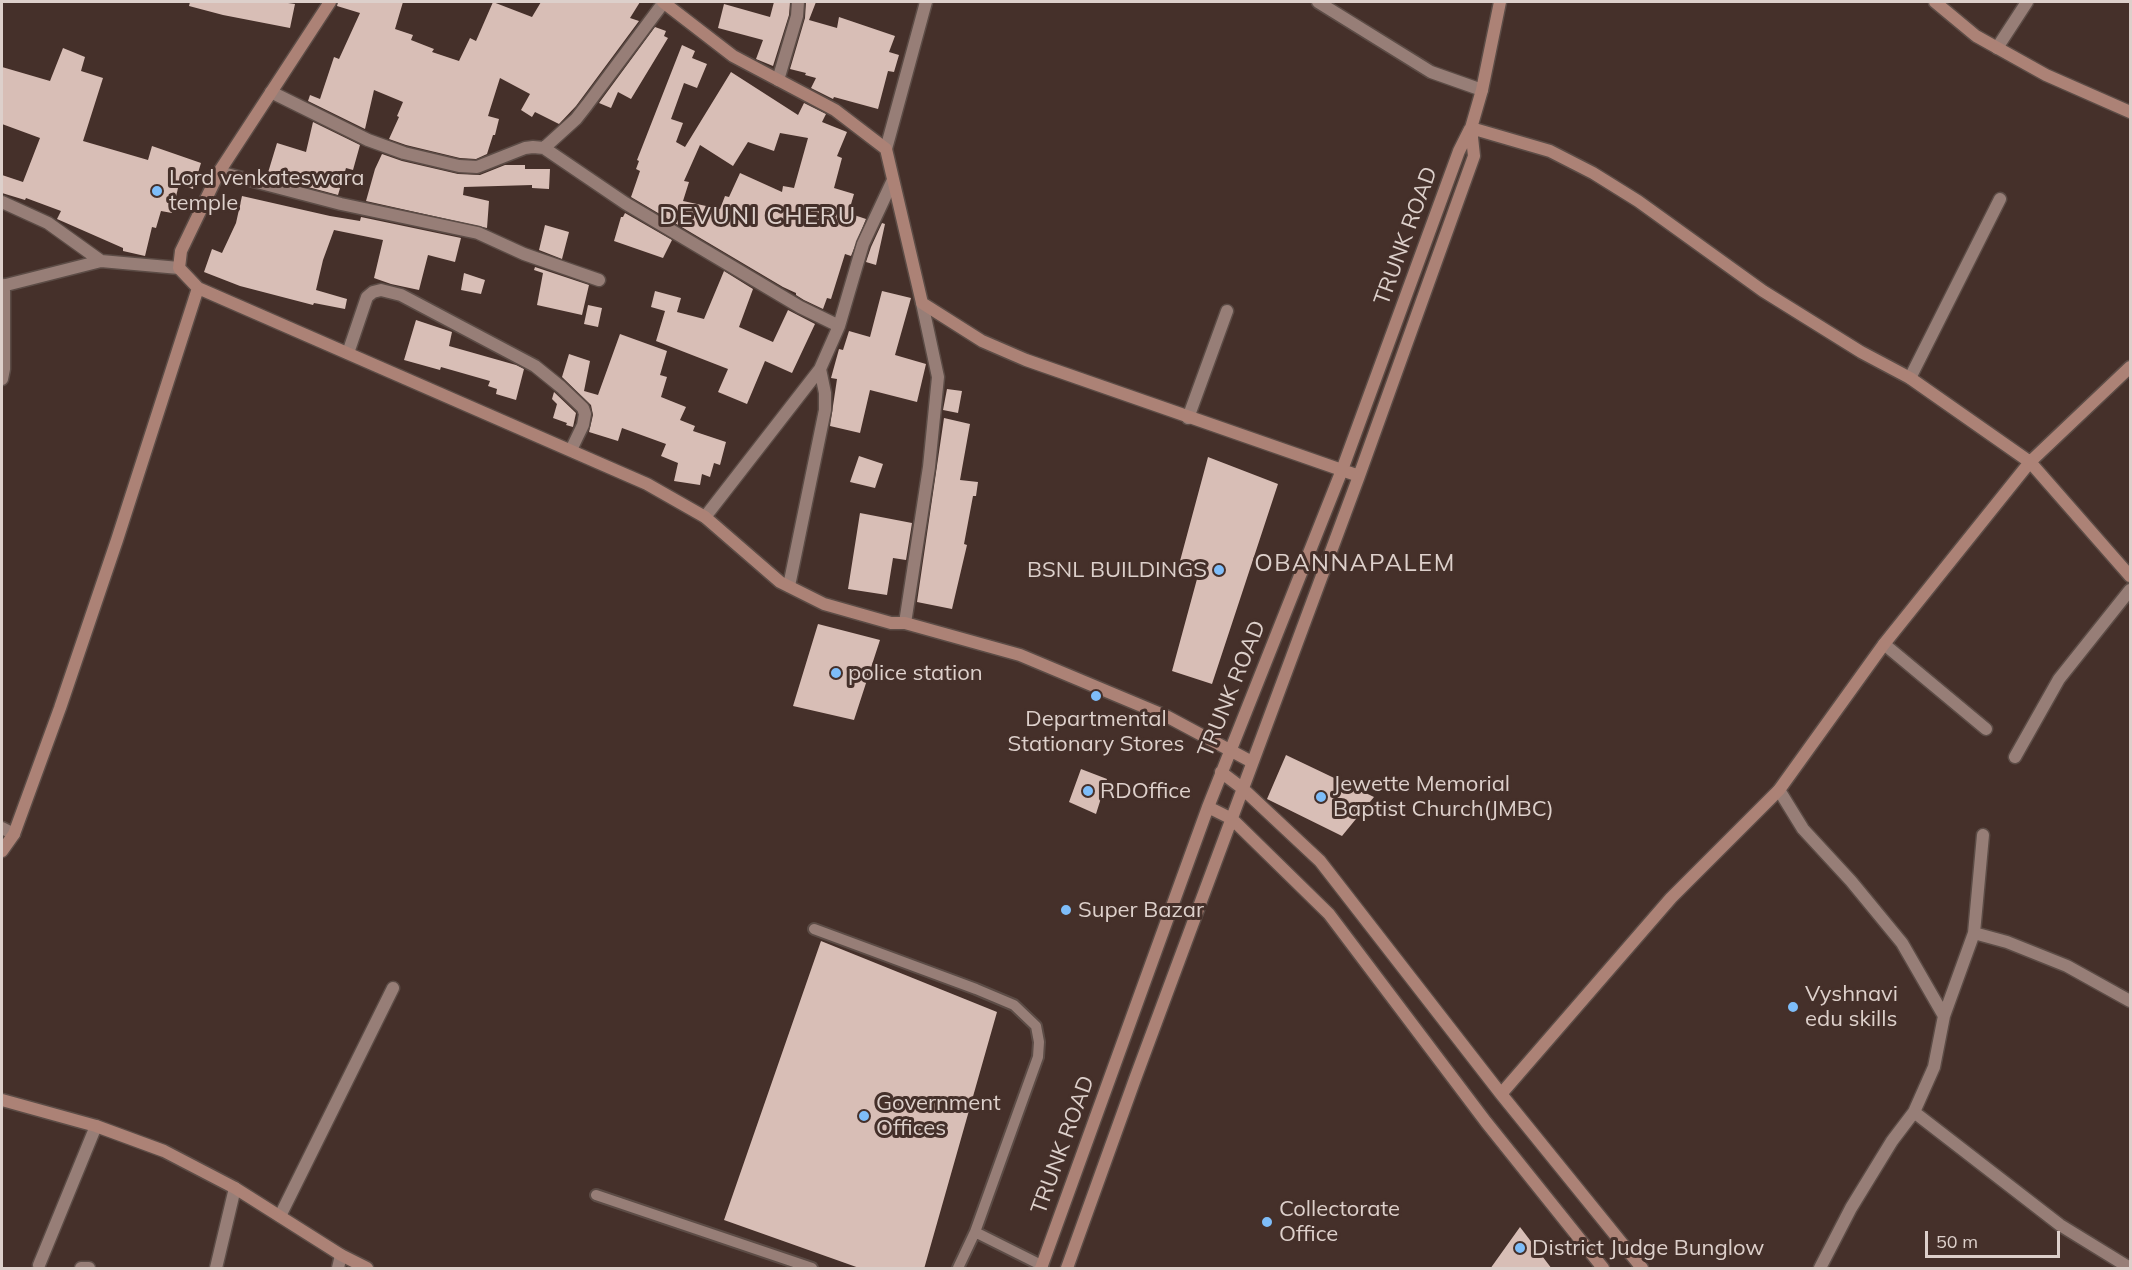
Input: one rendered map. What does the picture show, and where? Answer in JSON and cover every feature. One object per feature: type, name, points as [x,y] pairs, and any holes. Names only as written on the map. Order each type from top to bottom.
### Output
[{"type":"street","points":[[179,268],[181,251],[219,172],[330,2]]},
{"type":"street","points":[[544,148],[576,119],[664,2],[733,56],[835,110],[886,149]]},
{"type":"street","points":[[778,80],[797,16],[798,2]]},
{"type":"street","points":[[905,624],[929,467],[938,377],[886,149],[926,2]]},
{"type":"street","points":[[1318,2],[1431,72],[1482,90]]},
{"type":"street","points":[[1067,1269],[1242,788],[1359,476],[1474,156],[1471,128],[1482,90],[1500,2]]},
{"type":"street","points":[[1935,2],[1976,36],[1997,48],[2046,75],[2130,112]]},
{"type":"street","points":[[1997,48],[2027,2]]},
{"type":"street","points":[[271,92],[368,140],[404,153],[459,166],[487,165],[525,148],[544,148],[625,202],[800,307],[839,326]]},
{"type":"street","points":[[1471,128],[1550,151],[1593,173],[1638,201],[1763,291],[1861,352],[1910,378],[2030,462],[2130,576]]},
{"type":"street","name":"TRUNK ROAD","points":[[1042,1267],[1221,772],[1342,470],[1459,151],[1471,128]]},
{"type":"street","points":[[219,172],[341,204],[478,233],[524,254],[598,280]]},
{"type":"street","points":[[705,517],[820,369],[839,326],[863,244],[892,182]]},
{"type":"street","points":[[1910,378],[2000,199]]},
{"type":"street","points":[[2,202],[48,223],[101,261]]},
{"type":"street","points":[[2,379],[4,369],[3,285],[101,261],[179,268],[198,288],[647,484],[705,517],[780,582],[824,604],[1020,655],[1168,717],[1252,762]]},
{"type":"street","points":[[2,851],[14,834],[60,708],[198,288]]},
{"type":"street","points":[[348,353],[367,297],[381,290],[401,295],[535,366],[561,387],[583,408],[585,414],[583,425],[571,450]]},
{"type":"street","points":[[922,303],[982,341],[1026,360],[1359,476]]},
{"type":"street","points":[[1188,418],[1227,311]]},
{"type":"street","points":[[1502,1094],[1671,898],[1779,789],[1884,644],[2030,462],[2130,367]]},
{"type":"street","points":[[789,586],[825,410],[825,393],[820,369]]},
{"type":"street","points":[[2014,757],[2059,679],[2130,590]]},
{"type":"street","points":[[1884,644],[1986,729]]},
{"type":"street","points":[[1221,772],[1242,788],[1326,869],[1642,1269]]},
{"type":"street","points":[[1779,789],[1803,829],[1851,881],[1902,943],[1944,1016]]},
{"type":"street","points":[[1208,807],[1232,819],[1329,914],[1486,1122],[1603,1269]]},
{"type":"street","points":[[2,828],[14,834]]},
{"type":"street","points":[[1820,1269],[1851,1208],[1892,1141],[1914,1112],[1934,1068],[1944,1016],[1974,933],[1983,835]]},
{"type":"street","points":[[1974,933],[2007,942],[2067,966],[2130,1001]]},
{"type":"street","points":[[280,1216],[393,987]]},
{"type":"street","points":[[2,1100],[96,1126],[164,1151],[235,1188],[367,1269]]},
{"type":"street","points":[[1914,1112],[2060,1226],[2130,1268]]},
{"type":"street","points":[[39,1265],[96,1126]]},
{"type":"street","points":[[216,1269],[235,1188]]},
{"type":"street","points":[[338,1269],[342,1255]]},
{"type":"lane","points":[[814,929],[1014,1005],[1036,1026],[1039,1042],[1038,1057],[975,1232],[958,1269]]},
{"type":"lane","points":[[596,1195],[812,1269]]},
{"type":"lane","points":[[975,1232],[1042,1267]]},
{"type":"building","points":[[190,2],[295,4],[290,28],[223,15],[189,6]]},
{"type":"building","points":[[338,2],[403,2],[395,29],[413,35],[411,40],[434,49],[432,52],[459,61],[470,38],[476,41],[493,2],[532,17],[541,2],[640,2],[630,18],[639,21],[576,106],[559,124],[535,112],[532,117],[521,110],[530,94],[500,78],[488,116],[499,119],[495,135],[493,135],[487,154],[476,159],[460,158],[389,139],[403,102],[374,90],[365,129],[308,101],[310,95],[320,99],[334,57],[339,59],[360,13],[337,6]]},
{"type":"building","points":[[774,2],[790,2],[789,15],[773,66],[756,59],[763,40],[718,28],[724,4],[770,17]]},
{"type":"building","points":[[806,2],[816,2],[809,20],[837,28],[839,17],[895,36],[889,52],[899,55],[894,72],[888,71],[878,109],[834,97],[833,99],[811,88],[816,78],[790,69],[805,18]]},
{"type":"building","points":[[655,27],[666,31],[664,36],[668,38],[631,99],[618,92],[611,108],[599,103]]},
{"type":"building","points":[[682,45],[695,51],[692,58],[707,64],[697,88],[684,83],[671,119],[683,123],[676,142],[685,147],[731,72],[798,115],[804,103],[826,114],[822,122],[847,132],[837,156],[842,158],[834,188],[854,194],[849,211],[866,219],[851,256],[845,254],[831,299],[827,298],[823,309],[804,300],[796,293],[631,197],[640,171],[636,169],[639,161],[637,160]],"holes":[[[780,133],[808,138],[794,188],[783,186],[782,192],[740,173],[729,197],[725,196],[720,209],[683,201],[689,182],[684,181],[700,145],[733,166],[748,142],[774,151]]]},
{"type":"building","points":[[63,48],[85,57],[81,71],[103,78],[83,141],[148,160],[152,146],[201,163],[193,189],[179,184],[172,213],[161,211],[156,228],[152,227],[145,256],[123,251],[123,248],[57,219],[61,211],[26,198],[25,200],[2,193],[2,175],[23,182],[40,138],[2,124],[2,67],[50,81]]},
{"type":"building","points":[[313,122],[360,145],[353,170],[346,168],[338,195],[267,176],[277,143],[306,152]]},
{"type":"building","points":[[382,154],[458,174],[480,175],[505,165],[525,165],[525,169],[550,169],[549,189],[532,188],[532,185],[464,187],[463,195],[489,201],[487,228],[366,201]]},
{"type":"building","points":[[242,196],[330,216],[360,221],[361,217],[461,238],[455,262],[428,255],[419,290],[391,284],[374,278],[383,240],[334,230],[323,260],[316,290],[347,299],[345,309],[314,303],[313,305],[240,286],[204,272],[212,249],[222,253],[236,223]]},
{"type":"building","points":[[625,213],[672,240],[663,258],[614,241],[621,217]]},
{"type":"building","points":[[882,223],[885,224],[876,265],[866,262]]},
{"type":"building","points":[[545,225],[569,232],[562,259],[539,250]]},
{"type":"building","points":[[535,267],[589,285],[582,315],[537,305],[543,273],[534,270]]},
{"type":"building","points":[[724,271],[753,289],[739,327],[773,342],[788,310],[815,324],[792,373],[765,361],[747,404],[718,392],[728,369],[656,341],[665,311],[651,307],[655,291],[681,298],[677,312],[704,319]]},
{"type":"building","points":[[464,273],[485,280],[481,294],[461,290]]},
{"type":"building","points":[[882,291],[911,298],[895,355],[926,364],[917,402],[870,390],[860,433],[830,426],[837,379],[831,378],[839,349],[843,350],[849,331],[870,337]]},
{"type":"building","points":[[588,305],[602,308],[598,327],[584,324]]},
{"type":"building","points":[[416,320],[452,332],[449,346],[524,369],[516,400],[496,394],[497,389],[488,386],[490,381],[441,367],[440,370],[404,360]]},
{"type":"building","points":[[620,334],[667,351],[660,375],[667,377],[661,397],[686,407],[680,420],[695,426],[693,431],[726,442],[720,465],[714,463],[710,477],[702,474],[700,485],[674,481],[678,463],[661,456],[666,444],[622,428],[618,441],[589,432],[593,415],[591,405],[562,377],[569,354],[590,361],[584,391],[598,395]]},
{"type":"building","points":[[947,389],[962,391],[958,413],[943,410]]},
{"type":"building","points":[[554,392],[576,413],[573,427],[553,418],[557,404],[552,399]]},
{"type":"building","points":[[944,418],[970,424],[960,480],[978,482],[976,496],[973,496],[964,544],[967,545],[952,609],[917,602]]},
{"type":"building","points":[[859,456],[883,464],[875,488],[850,482]]},
{"type":"building","name":"BSNL BUILDINGS","points":[[1208,457],[1278,484],[1212,684],[1172,671],[1197,579],[1180,561]]},
{"type":"building","points":[[860,513],[912,523],[906,560],[893,558],[887,595],[848,589]]},
{"type":"building","name":"police station","points":[[818,624],[880,640],[854,720],[793,706]]},
{"type":"building","points":[[1286,755],[1374,797],[1342,836],[1267,799]]},
{"type":"building","points":[[1081,769],[1107,779],[1096,814],[1069,802]]},
{"type":"building","name":"Government Offices","points":[[821,941],[997,1012],[924,1269],[862,1269],[724,1220]]},
{"type":"building","name":"District Judge Bunglow","points":[[1520,1227],[1552,1269],[1490,1269]]},
{"type":"place","name":"Lord venkateswara temple","points":[[157,191]]},
{"type":"place","name":"BSNL BUILDINGS","points":[[1219,570]]},
{"type":"place","name":"police station","points":[[836,673]]},
{"type":"place","name":"Departmental Stationary Stores","points":[[1096,696]]},
{"type":"place","name":"RDOffice","points":[[1088,791]]},
{"type":"place","name":"Jewette Memorial Baptist Church(JMBC)","points":[[1321,797]]},
{"type":"place","name":"Super Bazar","points":[[1066,910]]},
{"type":"place","name":"Vyshnavi edu skills","points":[[1793,1007]]},
{"type":"place","name":"Government Offices","points":[[864,1116]]},
{"type":"place","name":"Collectorate Office","points":[[1267,1222]]},
{"type":"place","name":"District Judge Bunglow","points":[[1520,1248]]},
{"type":"district","name":"DEVUNI CHERU","points":[[758,217]]},
{"type":"district","name":"OBANNAPALEM","points":[[1355,564]]}]
